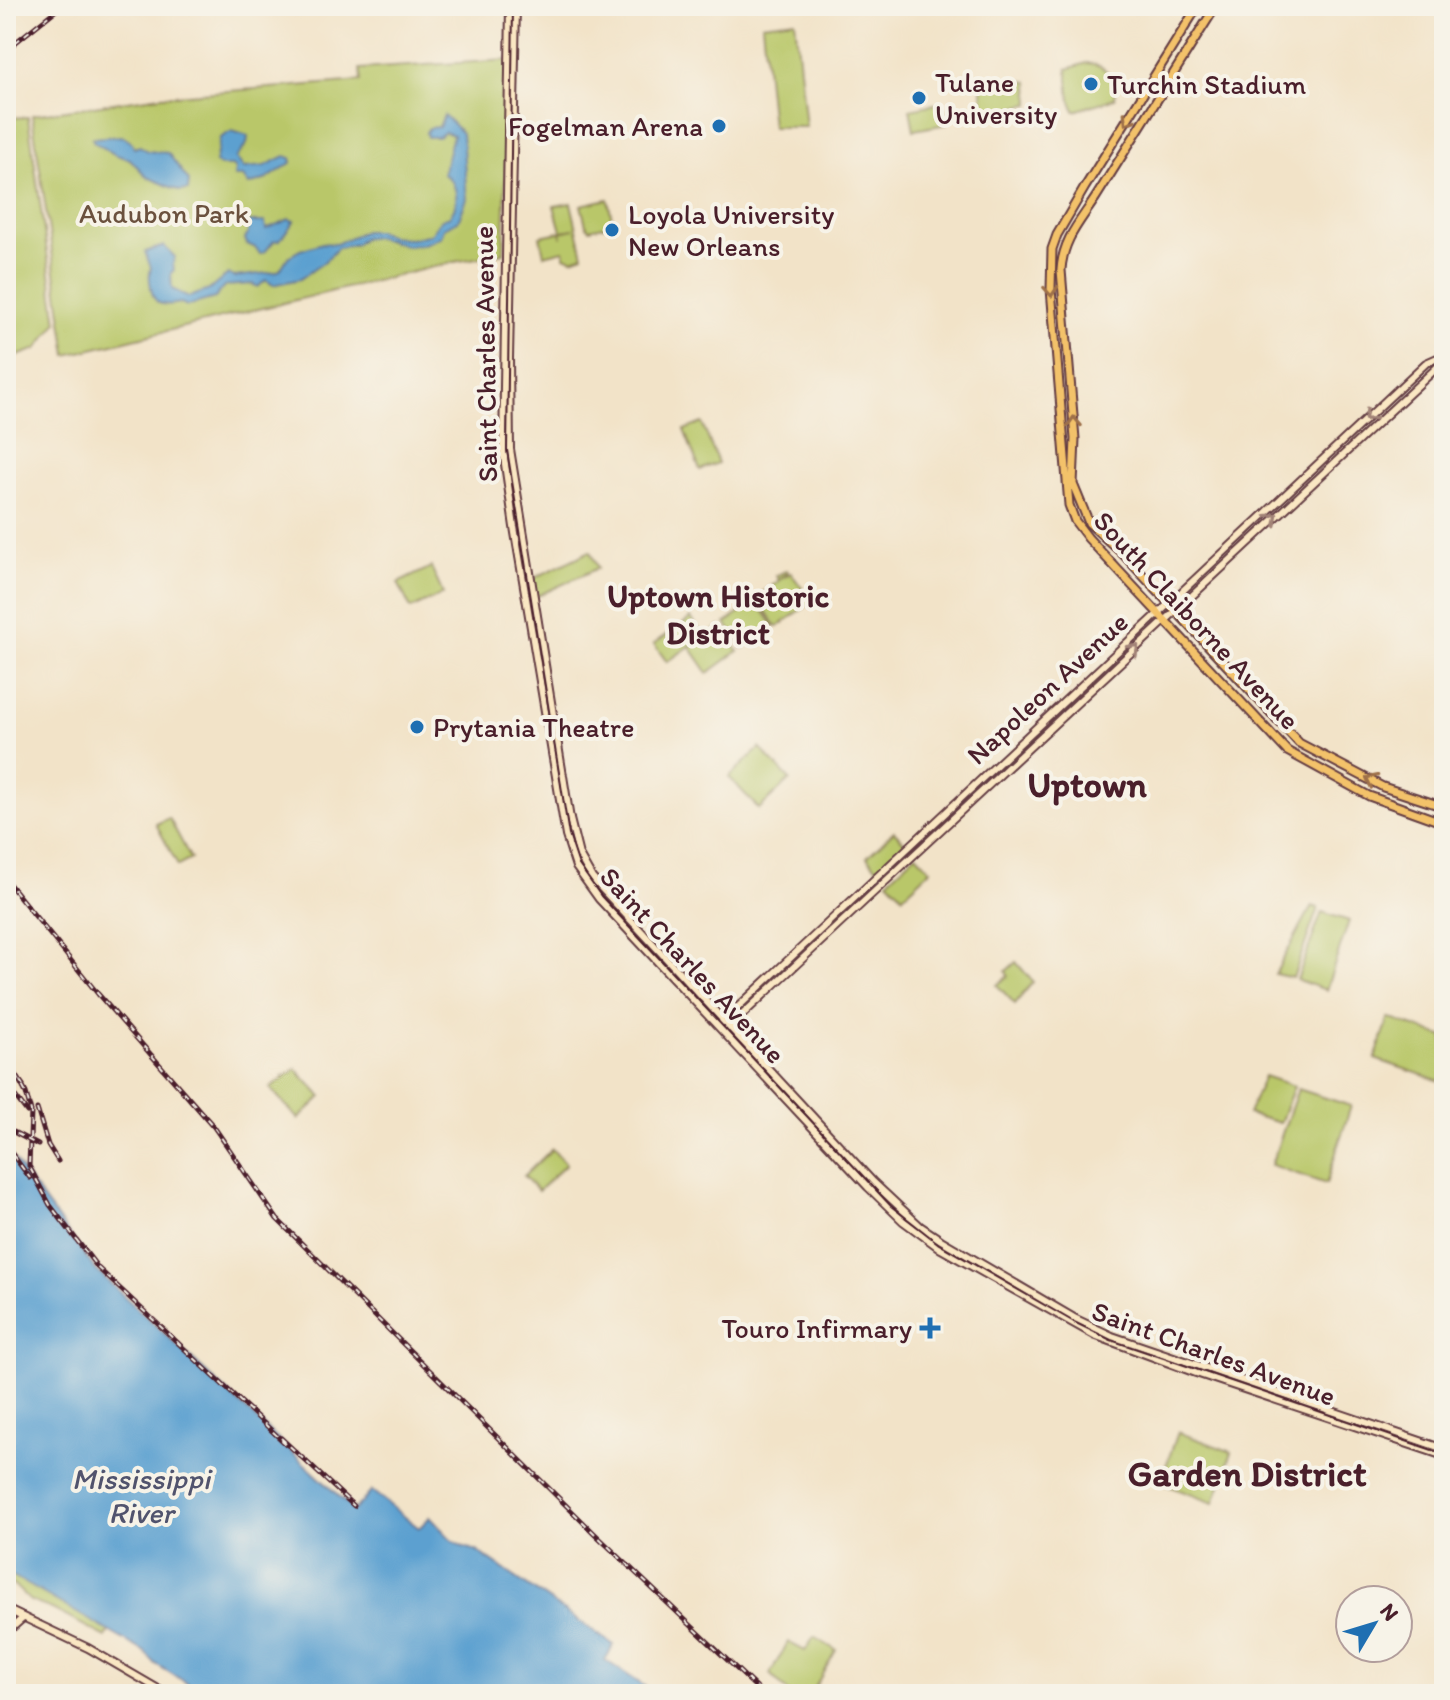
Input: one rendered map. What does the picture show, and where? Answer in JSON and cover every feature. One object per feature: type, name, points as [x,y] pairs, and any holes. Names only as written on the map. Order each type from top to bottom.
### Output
[{"type":"main road","name":"Saint Charles Avenue","points":[[513,6],[509,220],[511,460],[573,834],[583,862],[598,886],[720,1023],[894,1203],[924,1229],[1076,1319],[1112,1336],[1444,1449]]},
{"type":"main road","name":"South Claiborne Avenue","points":[[1199,6],[1187,20],[1054,242],[1050,270],[1069,505],[1083,533],[1296,757],[1369,796],[1444,823]]},
{"type":"main road","points":[[1199,6],[1198,15],[1208,22]]},
{"type":"main road","name":"South Claiborne Avenue","points":[[1216,6],[1096,197],[1075,225],[1063,252],[1061,270],[1075,439],[1072,470],[1077,496],[1089,523],[1097,532],[1124,555],[1299,743],[1391,790],[1444,807]]},
{"type":"main road","points":[[1183,57],[1198,25],[1195,20],[1187,20]]},
{"type":"main road","name":"Napoleon Avenue","points":[[720,1023],[1158,613],[1175,610],[1444,358]]},
{"type":"main road","points":[[1168,624],[1175,610]]},
{"type":"main road","name":"Napoleon Avenue","points":[[726,1029],[1168,624]]},
{"type":"main road","name":"Saint Charles Avenue","points":[[747,1051],[891,1210],[920,1235],[976,1270],[1111,1343],[1444,1456]]},
{"type":"main road","points":[[6,1609],[96,1653],[167,1694]]},
{"type":"main road","points":[[6,1633],[23,1618]]},
{"type":"green space","points":[[795,20],[806,127],[772,127],[762,24]]},
{"type":"green space","name":"Audubon Park","points":[[508,60],[504,253],[454,262],[67,355],[32,115],[161,96],[361,81],[360,69]]},
{"type":"green space","name":"Turchin Stadium","points":[[1087,63],[1105,69],[1113,84],[1115,98],[1075,111],[1070,99],[1067,69]]},
{"type":"green space","points":[[1013,80],[1029,82],[1030,104],[999,110],[983,109],[982,86]]},
{"type":"green space","points":[[935,104],[943,109],[947,124],[914,130],[910,109]]},
{"type":"green space","points":[[28,117],[57,323],[37,349],[6,360],[6,118]]},
{"type":"green space","points":[[608,199],[613,224],[590,229],[581,205]]},
{"type":"green space","points":[[571,203],[583,255],[572,259],[565,256],[564,250],[544,255],[540,236],[560,232],[562,238],[561,232],[574,229],[561,231],[554,206]]},
{"type":"green space","points":[[702,423],[718,463],[700,470],[684,430]]},
{"type":"green space","points":[[590,551],[598,568],[533,598],[530,580]]},
{"type":"green space","points":[[431,567],[443,594],[411,609],[398,583]]},
{"type":"green space","points":[[787,570],[779,580],[791,573],[812,602],[777,627],[756,597],[779,581],[776,576]]},
{"type":"green space","points":[[756,601],[774,626],[743,648],[726,623]]},
{"type":"green space","points":[[691,618],[704,636],[667,662],[654,644]]},
{"type":"green space","points":[[721,626],[738,651],[708,673],[690,647]]},
{"type":"green space","points":[[760,748],[790,780],[759,809],[729,777]]},
{"type":"green space","points":[[169,818],[191,859],[178,866],[156,824]]},
{"type":"green space","points":[[894,831],[907,845],[879,870],[867,857]]},
{"type":"green space","points":[[916,854],[931,870],[903,896],[888,880]]},
{"type":"green space","points":[[1312,906],[1318,908],[1293,978],[1275,974]]},
{"type":"green space","points":[[1322,912],[1349,921],[1326,990],[1297,980]]},
{"type":"green space","points":[[1016,962],[1033,982],[1015,1004],[997,985],[1008,976],[1006,971]]},
{"type":"green space","points":[[1389,1018],[1444,1037],[1444,1069],[1440,1081],[1375,1059]]},
{"type":"green space","points":[[296,1069],[322,1097],[298,1119],[270,1088]]},
{"type":"green space","points":[[1264,1076],[1294,1086],[1280,1123],[1248,1114]]},
{"type":"green space","points":[[1298,1089],[1351,1106],[1326,1184],[1271,1165]]},
{"type":"green space","points":[[552,1149],[566,1164],[538,1191],[524,1176]]},
{"type":"green space","points":[[1178,1432],[1232,1452],[1214,1503],[1160,1483]]},
{"type":"green space","points":[[6,1567],[110,1629],[106,1637],[30,1601],[15,1586],[6,1582]]},
{"type":"green space","points":[[814,1637],[836,1650],[811,1694],[790,1694],[770,1674],[788,1642],[805,1651]]},
{"type":"water","points":[[444,115],[462,133],[467,199],[458,221],[444,228],[441,237],[408,246],[375,237],[363,238],[356,244],[338,248],[300,279],[273,285],[266,280],[258,287],[252,284],[225,286],[215,298],[187,306],[181,303],[161,304],[155,299],[150,280],[151,268],[145,252],[164,246],[175,257],[171,273],[172,289],[189,297],[209,290],[228,274],[234,277],[275,272],[280,270],[288,257],[300,250],[322,243],[336,244],[364,231],[411,239],[431,234],[440,220],[449,216],[456,202],[454,185],[443,174],[453,135],[445,132],[438,137],[427,137],[426,132],[429,128],[439,127]]},
{"type":"water","points":[[232,131],[248,136],[247,144],[236,158],[244,168],[265,166],[285,156],[292,162],[267,179],[249,185],[243,177],[234,177],[235,169],[232,166],[215,163],[220,138]]},
{"type":"water","points":[[122,136],[134,148],[140,146],[148,151],[168,153],[189,181],[188,190],[180,191],[147,177],[130,159],[116,155],[92,138]]},
{"type":"water","points":[[289,219],[294,221],[291,226],[265,252],[260,254],[247,244],[245,239],[249,222],[265,222],[266,229]]},
{"type":"water","name":"Mississippi River","points":[[6,1149],[95,1269],[354,1510],[372,1491],[419,1528],[430,1517],[461,1546],[477,1551],[614,1645],[605,1660],[656,1694],[205,1694],[154,1663],[145,1652],[6,1572]]},
{"type":"tram line","points":[[513,6],[507,450],[569,835],[579,865],[601,896],[891,1206],[939,1244],[1111,1340],[1444,1454]]},
{"type":"railway","points":[[6,50],[61,6]]},
{"type":"railway","points":[[6,880],[98,994],[214,1127],[277,1219],[594,1533],[763,1694]]},
{"type":"railway","points":[[6,1062],[23,1085]]},
{"type":"railway","points":[[17,1076],[31,1112],[29,1166],[50,1205],[98,1268],[287,1445]]},
{"type":"railway","points":[[6,1084],[27,1112]]},
{"type":"railway","points":[[37,1109],[48,1145],[58,1161]]},
{"type":"railway","points":[[6,1128],[38,1145]]},
{"type":"railway","points":[[6,1146],[30,1178]]},
{"type":"railway","points":[[281,1438],[354,1506]]},
{"type":"place","name":"Turchin Stadium","points":[[1091,84]]},
{"type":"place","name":"Tulane University","points":[[919,98]]},
{"type":"place","name":"Fogelman Arena","points":[[719,126]]},
{"type":"place","name":"Loyola University New Orleans","points":[[612,230]]},
{"type":"place","name":"Prytania Theatre","points":[[417,727]]},
{"type":"place","name":"Touro Infirmary","points":[[930,1328]]},
{"type":"district","name":"Uptown Historic District","points":[[718,614]]},
{"type":"district","name":"Uptown","points":[[1087,784]]},
{"type":"district","name":"Garden District","points":[[1247,1473]]}]
